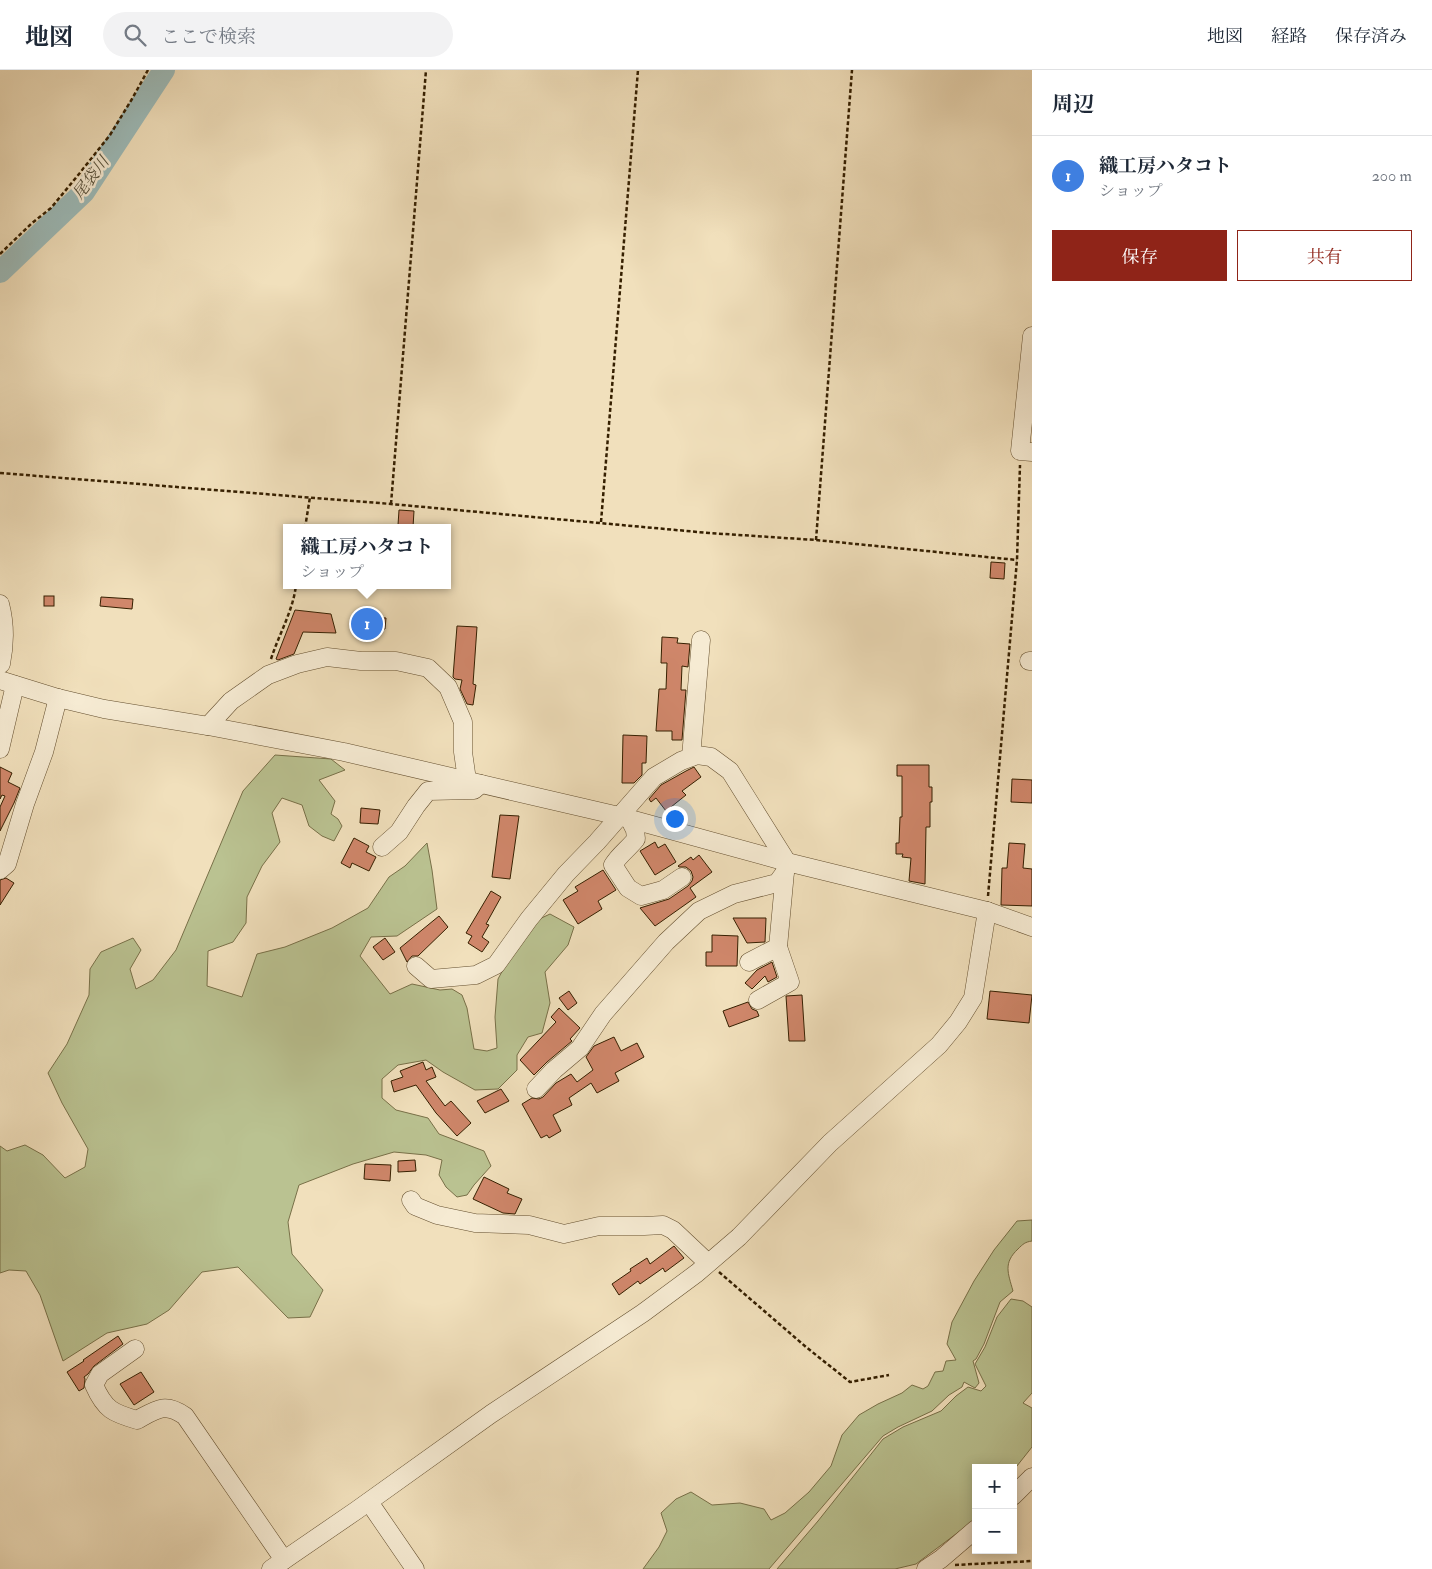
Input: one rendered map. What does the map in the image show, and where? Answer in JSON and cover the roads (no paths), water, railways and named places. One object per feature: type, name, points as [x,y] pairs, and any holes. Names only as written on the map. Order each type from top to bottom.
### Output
[{"type":"street","points":[[1026,452],[1032,336]]},
{"type":"street","points":[[0,604],[4,626],[5,676],[0,749]]},
{"type":"street","points":[[690,758],[701,640]]},
{"type":"street","points":[[208,726],[231,701],[266,676],[298,664],[327,657],[361,661],[396,661],[428,668],[448,687],[463,722],[463,752],[474,782],[474,790],[428,792],[399,832],[382,847]]},
{"type":"street","points":[[5,676],[58,698],[104,709],[208,726],[344,752],[625,818],[786,867],[987,911],[1032,927]]},
{"type":"street","points":[[0,870],[6,864],[44,752],[58,698]]},
{"type":"street","points":[[416,966],[431,979],[476,975],[496,965],[566,874],[625,818],[654,777],[681,760],[697,755],[711,757],[730,772],[786,867],[778,947],[790,982],[758,1000]]},
{"type":"street","points":[[625,818],[635,830],[636,839],[619,855],[613,865],[628,888],[641,896],[663,890],[682,877]]},
{"type":"street","points":[[536,1089],[554,1070],[580,1048],[603,1014],[660,949],[699,911],[734,894],[777,883],[786,867]]},
{"type":"street","points":[[135,1349],[100,1374],[94,1385],[100,1400],[115,1414],[137,1420],[163,1408],[175,1409],[185,1416],[278,1565],[483,1420],[643,1313],[739,1237],[830,1143],[939,1045],[958,1022],[974,998],[987,911]]},
{"type":"street","points":[[749,962],[778,947]]},
{"type":"street","points":[[411,1200],[415,1206],[437,1215],[476,1223],[529,1225],[564,1234],[599,1226],[663,1225],[673,1230],[708,1263]]},
{"type":"street","points":[[1017,1492],[1032,1477]]},
{"type":"street","points":[[369,1502],[415,1569]]},
{"type":"street","points":[[926,1569],[942,1559],[972,1533]]},
{"type":"waterway","name":"尾袋川","points":[[0,272],[84,192],[164,70]]},
{"type":"place","name":"織工房ハタコト","points":[[367,624]]}]
